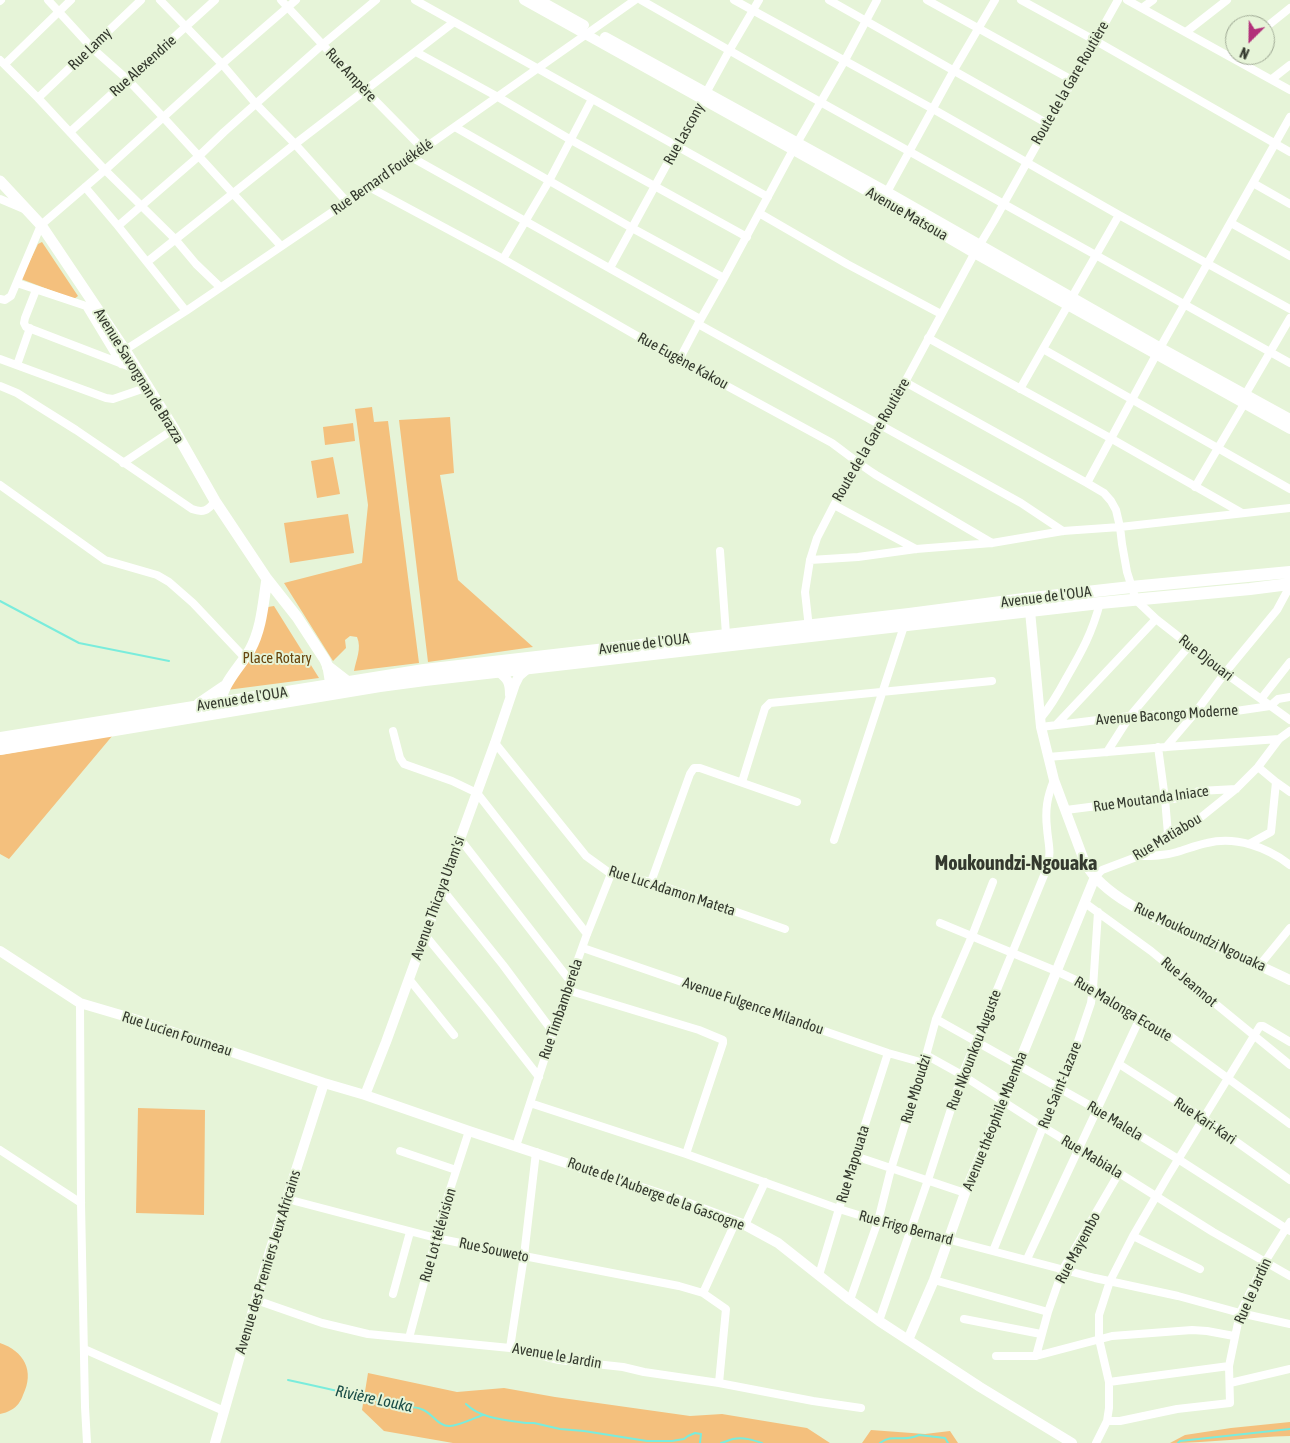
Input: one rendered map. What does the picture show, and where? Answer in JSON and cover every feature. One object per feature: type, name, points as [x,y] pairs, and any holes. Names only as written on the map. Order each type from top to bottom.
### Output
[{"type":"main road","name":"Avenue Savorgnan de Brazza","points":[[0,181],[41,225],[125,350],[174,429],[215,501],[267,578],[297,616],[325,660],[332,689]]},
{"type":"main road","name":"Avenue de l'OUA","points":[[906,620],[1024,598],[1131,586],[1290,572]]},
{"type":"main road","points":[[193,707],[224,687],[245,658],[260,625],[267,578]]},
{"type":"main road","name":"Avenue de l'OUA","points":[[332,689],[346,681],[424,670],[497,666],[906,620],[1030,611],[1290,585]]},
{"type":"main road","name":"Avenue de l'OUA","points":[[527,663],[726,634],[810,631]]},
{"type":"main road","name":"Avenue de l'OUA","points":[[0,748],[332,689],[380,686],[497,666]]},
{"type":"main road","points":[[328,668],[346,681]]},
{"type":"main road","points":[[220,708],[224,687]]},
{"type":"main road","name":"Avenue de l'OUA","points":[[0,738],[193,707],[220,708]]},
{"type":"street","points":[[48,0],[92,48],[128,80],[281,246]]},
{"type":"street","points":[[71,0],[2,62],[220,287]]},
{"type":"street","name":"Rue Lamy","points":[[38,98],[141,0]]},
{"type":"street","points":[[160,0],[222,64],[256,104],[347,202]]},
{"type":"street","name":"Rue Alexendrie","points":[[70,132],[215,0]]},
{"type":"street","name":"Rue Ampère","points":[[281,0],[422,149]]},
{"type":"street","points":[[0,298],[5,300],[11,296],[41,225],[296,0]]},
{"type":"street","points":[[118,226],[322,45],[376,0]]},
{"type":"street","points":[[415,0],[768,197]]},
{"type":"street","name":"Avenue Matsoua","points":[[524,0],[590,32]]},
{"type":"street","name":"Avenue Matsoua","points":[[539,0],[590,32],[795,147],[882,200],[976,249],[1245,399],[1290,429]]},
{"type":"street","name":"Rue Bernard Fouékélé","points":[[125,350],[369,187],[635,0]]},
{"type":"street","points":[[641,0],[1290,364]]},
{"type":"street","points":[[734,0],[1290,309]]},
{"type":"street","name":"Rue Lascony","points":[[610,268],[759,0]]},
{"type":"street","points":[[829,0],[1048,124]]},
{"type":"street","points":[[679,360],[877,0]]},
{"type":"street","points":[[927,0],[1072,80]]},
{"type":"street","points":[[887,192],[995,0]]},
{"type":"street","points":[[1021,0],[1096,40],[1290,152]]},
{"type":"street","name":"Route de la Gare Routière","points":[[810,631],[806,592],[810,560],[817,538],[905,382],[976,249],[1118,0]]},
{"type":"street","points":[[1127,0],[1225,52]]},
{"type":"street","points":[[1142,8],[1153,0]]},
{"type":"street","points":[[1186,32],[1226,0]]},
{"type":"street","points":[[1275,20],[1290,8]]},
{"type":"street","points":[[147,262],[294,144],[454,22]]},
{"type":"street","points":[[416,52],[747,237]]},
{"type":"street","points":[[1249,65],[1290,90]]},
{"type":"street","points":[[1272,79],[1290,65]]},
{"type":"street","points":[[503,259],[549,181],[592,99]]},
{"type":"street","points":[[1087,483],[1290,117]]},
{"type":"street","points":[[455,127],[724,278]]},
{"type":"street","name":"Avenue Matsoua","points":[[795,147],[887,192],[976,249]]},
{"type":"street","points":[[411,157],[610,268],[699,322],[880,426],[1021,503],[1063,531]]},
{"type":"street","points":[[1253,183],[1290,204]]},
{"type":"street","points":[[85,187],[186,311]]},
{"type":"street","name":"Rue Eugène Kakou","points":[[369,187],[503,259],[679,360],[832,443],[858,464],[992,543]]},
{"type":"street","points":[[0,199],[28,211]]},
{"type":"street","points":[[759,213],[941,314]]},
{"type":"street","points":[[1020,389],[1119,215]]},
{"type":"street","points":[[1231,224],[1290,256]]},
{"type":"street","points":[[17,283],[86,306],[122,364]]},
{"type":"street","points":[[36,290],[24,323],[26,327],[138,370]]},
{"type":"street","points":[[1195,487],[1219,448],[1290,318]]},
{"type":"street","points":[[17,365],[30,328]]},
{"type":"street","points":[[928,338],[1242,513]]},
{"type":"street","points":[[1042,349],[1290,489]]},
{"type":"street","points":[[0,359],[106,398],[113,399],[148,387]]},
{"type":"street","name":"Rue Djouari","points":[[905,382],[1087,483],[1112,501],[1116,510],[1131,586],[1136,600],[1156,619],[1225,673],[1290,720]]},
{"type":"street","points":[[0,386],[17,393],[76,430],[196,511],[209,510],[215,501]]},
{"type":"street","name":"Avenue Matsoua","points":[[1245,399],[1290,419]]},
{"type":"street","points":[[123,463],[174,429]]},
{"type":"street","points":[[0,485],[105,560],[157,575],[169,582],[193,603],[245,658]]},
{"type":"street","points":[[834,505],[916,549]]},
{"type":"street","points":[[810,560],[858,558],[916,549],[992,543],[1063,531],[1120,527],[1290,508]]},
{"type":"street","points":[[720,551],[726,634]]},
{"type":"street","points":[[1168,834],[1162,747],[1195,713],[1277,610],[1290,585]]},
{"type":"street","points":[[1040,723],[1087,643],[1100,603]]},
{"type":"street","name":"Rue Moukoundzi Ngouaka","points":[[1030,611],[1040,723],[1048,758],[1054,780],[1085,863],[1095,878],[1138,909],[1290,980]]},
{"type":"street","points":[[1056,725],[1156,619]]},
{"type":"street","points":[[834,840],[906,620]]},
{"type":"street","points":[[1107,752],[1130,716],[1190,645]]},
{"type":"street","points":[[1261,699],[1290,662]]},
{"type":"street","name":"Avenue Thicaya Utam'si","points":[[365,1095],[442,889],[515,684],[527,663]]},
{"type":"street","name":"Avenue Thicaya Utam'si","points":[[497,666],[510,686],[509,701]]},
{"type":"street","points":[[742,782],[765,708],[768,704],[992,681]]},
{"type":"street","name":"Avenue Bacongo Moderne","points":[[1040,723],[1056,725],[1130,716],[1236,711],[1270,706],[1278,699],[1290,697]]},
{"type":"street","points":[[393,731],[400,758],[404,764],[452,781],[477,793],[536,866],[587,934]]},
{"type":"street","points":[[1048,758],[1162,747],[1279,739],[1290,731]]},
{"type":"street","name":"Rue Matiabou","points":[[1095,878],[1098,873],[1106,868],[1139,856],[1168,834],[1200,818],[1236,789],[1258,767],[1279,739]]},
{"type":"street","name":"Rue Luc Adamon Mateta","points":[[495,743],[576,845],[586,856],[611,874],[651,882],[785,929]]},
{"type":"street","points":[[1258,767],[1290,792]]},
{"type":"street","points":[[651,882],[690,774],[694,768],[700,768],[797,802]]},
{"type":"street","name":"Rue Nkounkou Auguste","points":[[879,1321],[962,1076],[1050,859],[1046,827],[1046,801],[1054,780]]},
{"type":"street","points":[[1249,844],[1271,832],[1276,782]]},
{"type":"street","name":"Rue Moutanda Iniace","points":[[1066,810],[1174,799],[1199,791],[1236,789]]},
{"type":"street","points":[[460,839],[571,982]]},
{"type":"street","points":[[1139,856],[1163,856],[1213,841],[1227,841],[1249,844],[1277,854],[1290,865]]},
{"type":"street","name":"Rue Timbamberela","points":[[516,1146],[587,934],[611,874]]},
{"type":"street","name":"Avenue théophile Mbemba","points":[[908,1340],[934,1280],[965,1193],[1095,878]]},
{"type":"street","name":"Rue Mboudzi","points":[[850,1300],[878,1222],[936,1019],[993,882]]},
{"type":"street","points":[[442,889],[553,1032]]},
{"type":"street","name":"Rue Jeannot","points":[[1085,903],[1152,951],[1290,1065]]},
{"type":"street","name":"Rue Saint-Lazare","points":[[993,1251],[1072,1059],[1091,1003],[1098,912]]},
{"type":"street","name":"Rue Malonga Ecoute","points":[[940,923],[1093,988],[1170,1036],[1290,1124]]},
{"type":"street","points":[[1259,966],[1290,928]]},
{"type":"street","points":[[425,935],[539,1077]]},
{"type":"street","name":"Avenue Fulgence Milandou","points":[[583,948],[888,1053],[925,1059]]},
{"type":"street","name":"Rue Lucien Fourneau","points":[[0,951],[80,1003],[365,1095]]},
{"type":"street","points":[[409,979],[454,1035]]},
{"type":"street","points":[[568,990],[699,1030],[723,1040],[686,1154]]},
{"type":"street","points":[[80,1003],[84,1349],[87,1443]]},
{"type":"street","points":[[1027,1259],[1140,1018]]},
{"type":"street","name":"Rue Malela","points":[[936,1019],[1098,1110],[1289,1227]]},
{"type":"street","points":[[1096,1443],[1107,1421],[1109,1382],[1099,1339],[1099,1315],[1110,1281],[1133,1236],[1253,1036],[1261,1026],[1290,1042]]},
{"type":"street","name":"Rue Mapouata","points":[[819,1275],[854,1156],[888,1053]]},
{"type":"street","name":"Rue Mabiala","points":[[925,1059],[962,1076],[1156,1197],[1290,1276]]},
{"type":"street","name":"Rue Kari-Kari","points":[[1119,1064],[1203,1118],[1290,1180]]},
{"type":"street","name":"Avenue des Premiers Jeux Africains","points":[[215,1443],[256,1300],[324,1083]]},
{"type":"street","name":"Route de l'Auberge de la Gascogne","points":[[365,1095],[681,1201],[740,1223],[778,1243],[879,1321],[980,1387],[1072,1443]]},
{"type":"street","name":"Rue Frigo Bernard","points":[[530,1103],[686,1154],[878,1222],[1110,1281],[1290,1324]]},
{"type":"street","name":"Rue Lot télévision","points":[[409,1338],[436,1238],[469,1131]]},
{"type":"street","points":[[0,1150],[82,1203]]},
{"type":"street","points":[[400,1151],[456,1170]]},
{"type":"street","points":[[510,1348],[524,1256],[536,1152]]},
{"type":"street","points":[[854,1156],[965,1193]]},
{"type":"street","name":"Rue Mayembo","points":[[1036,1356],[1041,1334],[1063,1268],[1119,1173]]},
{"type":"street","points":[[703,1293],[740,1223],[765,1182]]},
{"type":"street","name":"Rue Souweto","points":[[287,1199],[436,1238],[695,1289],[726,1309],[719,1383]]},
{"type":"street","name":"Rue le Jardin","points":[[1107,1421],[1120,1421],[1177,1409],[1230,1402],[1229,1366],[1240,1313],[1265,1262],[1289,1227]]},
{"type":"street","points":[[393,1294],[410,1232]]},
{"type":"street","points":[[1133,1236],[1200,1269]]},
{"type":"street","points":[[934,1280],[1048,1312]]},
{"type":"street","name":"Avenue le Jardin","points":[[256,1300],[322,1323],[368,1334],[510,1348],[559,1360],[623,1367],[861,1408]]},
{"type":"street","points":[[964,1319],[1041,1334]]},
{"type":"street","points":[[996,1356],[1036,1356],[1112,1336],[1192,1330],[1234,1336]]},
{"type":"street","points":[[84,1349],[224,1411]]},
{"type":"street","points":[[1109,1382],[1229,1366]]},
{"type":"street","points":[[1230,1383],[1290,1369]]},
{"type":"green space","points":[[42,242],[78,296],[74,299],[21,279],[38,244]]},
{"type":"green space","points":[[372,407],[374,422],[388,421],[419,663],[354,671],[359,650],[357,637],[350,636],[345,640],[346,648],[333,661],[284,583],[362,563],[368,505],[355,409]]},
{"type":"green space","points":[[450,417],[454,473],[440,475],[458,580],[533,647],[428,662],[399,420]]},
{"type":"green space","points":[[353,423],[355,441],[325,445],[323,427]]},
{"type":"green space","points":[[333,457],[340,494],[317,498],[311,461]]},
{"type":"green space","points":[[348,514],[354,553],[290,563],[284,523]]},
{"type":"green space","name":"Place Rotary","points":[[274,606],[319,678],[227,690],[268,607]]},
{"type":"green space","points":[[113,735],[9,859],[0,854],[0,755]]},
{"type":"green space","points":[[138,1108],[205,1110],[204,1215],[136,1213]]},
{"type":"green space","points":[[0,1343],[15,1351],[21,1357],[25,1363],[28,1378],[18,1404],[10,1411],[0,1414]]},
{"type":"green space","points":[[368,1373],[457,1392],[504,1388],[690,1416],[722,1414],[807,1428],[830,1443],[453,1443],[384,1431],[362,1410]]},
{"type":"green space","points":[[1290,1422],[1290,1436],[1170,1443],[1185,1435]]},
{"type":"green space","points":[[871,1430],[925,1434],[950,1431],[958,1443],[862,1443]]},
{"type":"waterway","points":[[0,601],[79,643],[169,661]]},
{"type":"waterway","name":"Rivière Louka","points":[[288,1380],[398,1406],[418,1408],[446,1426],[457,1425],[483,1415]]},
{"type":"waterway","name":"Rivière Louka","points":[[466,1404],[479,1413],[502,1420],[534,1423],[560,1429],[647,1441],[672,1441],[684,1439],[695,1433],[701,1434],[700,1443]]},
{"type":"waterway","name":"Rivière Louka","points":[[1178,1443],[1180,1441],[1290,1429]]},
{"type":"waterway","name":"Rivière Louka","points":[[880,1443],[889,1439],[908,1438],[919,1435],[945,1438],[948,1443]]},
{"type":"waterway","name":"Rivière Louka","points":[[721,1443],[741,1438],[762,1443]]},
{"type":"district","name":"Moukoundzi-Ngouaka","points":[[1016,864]]}]
